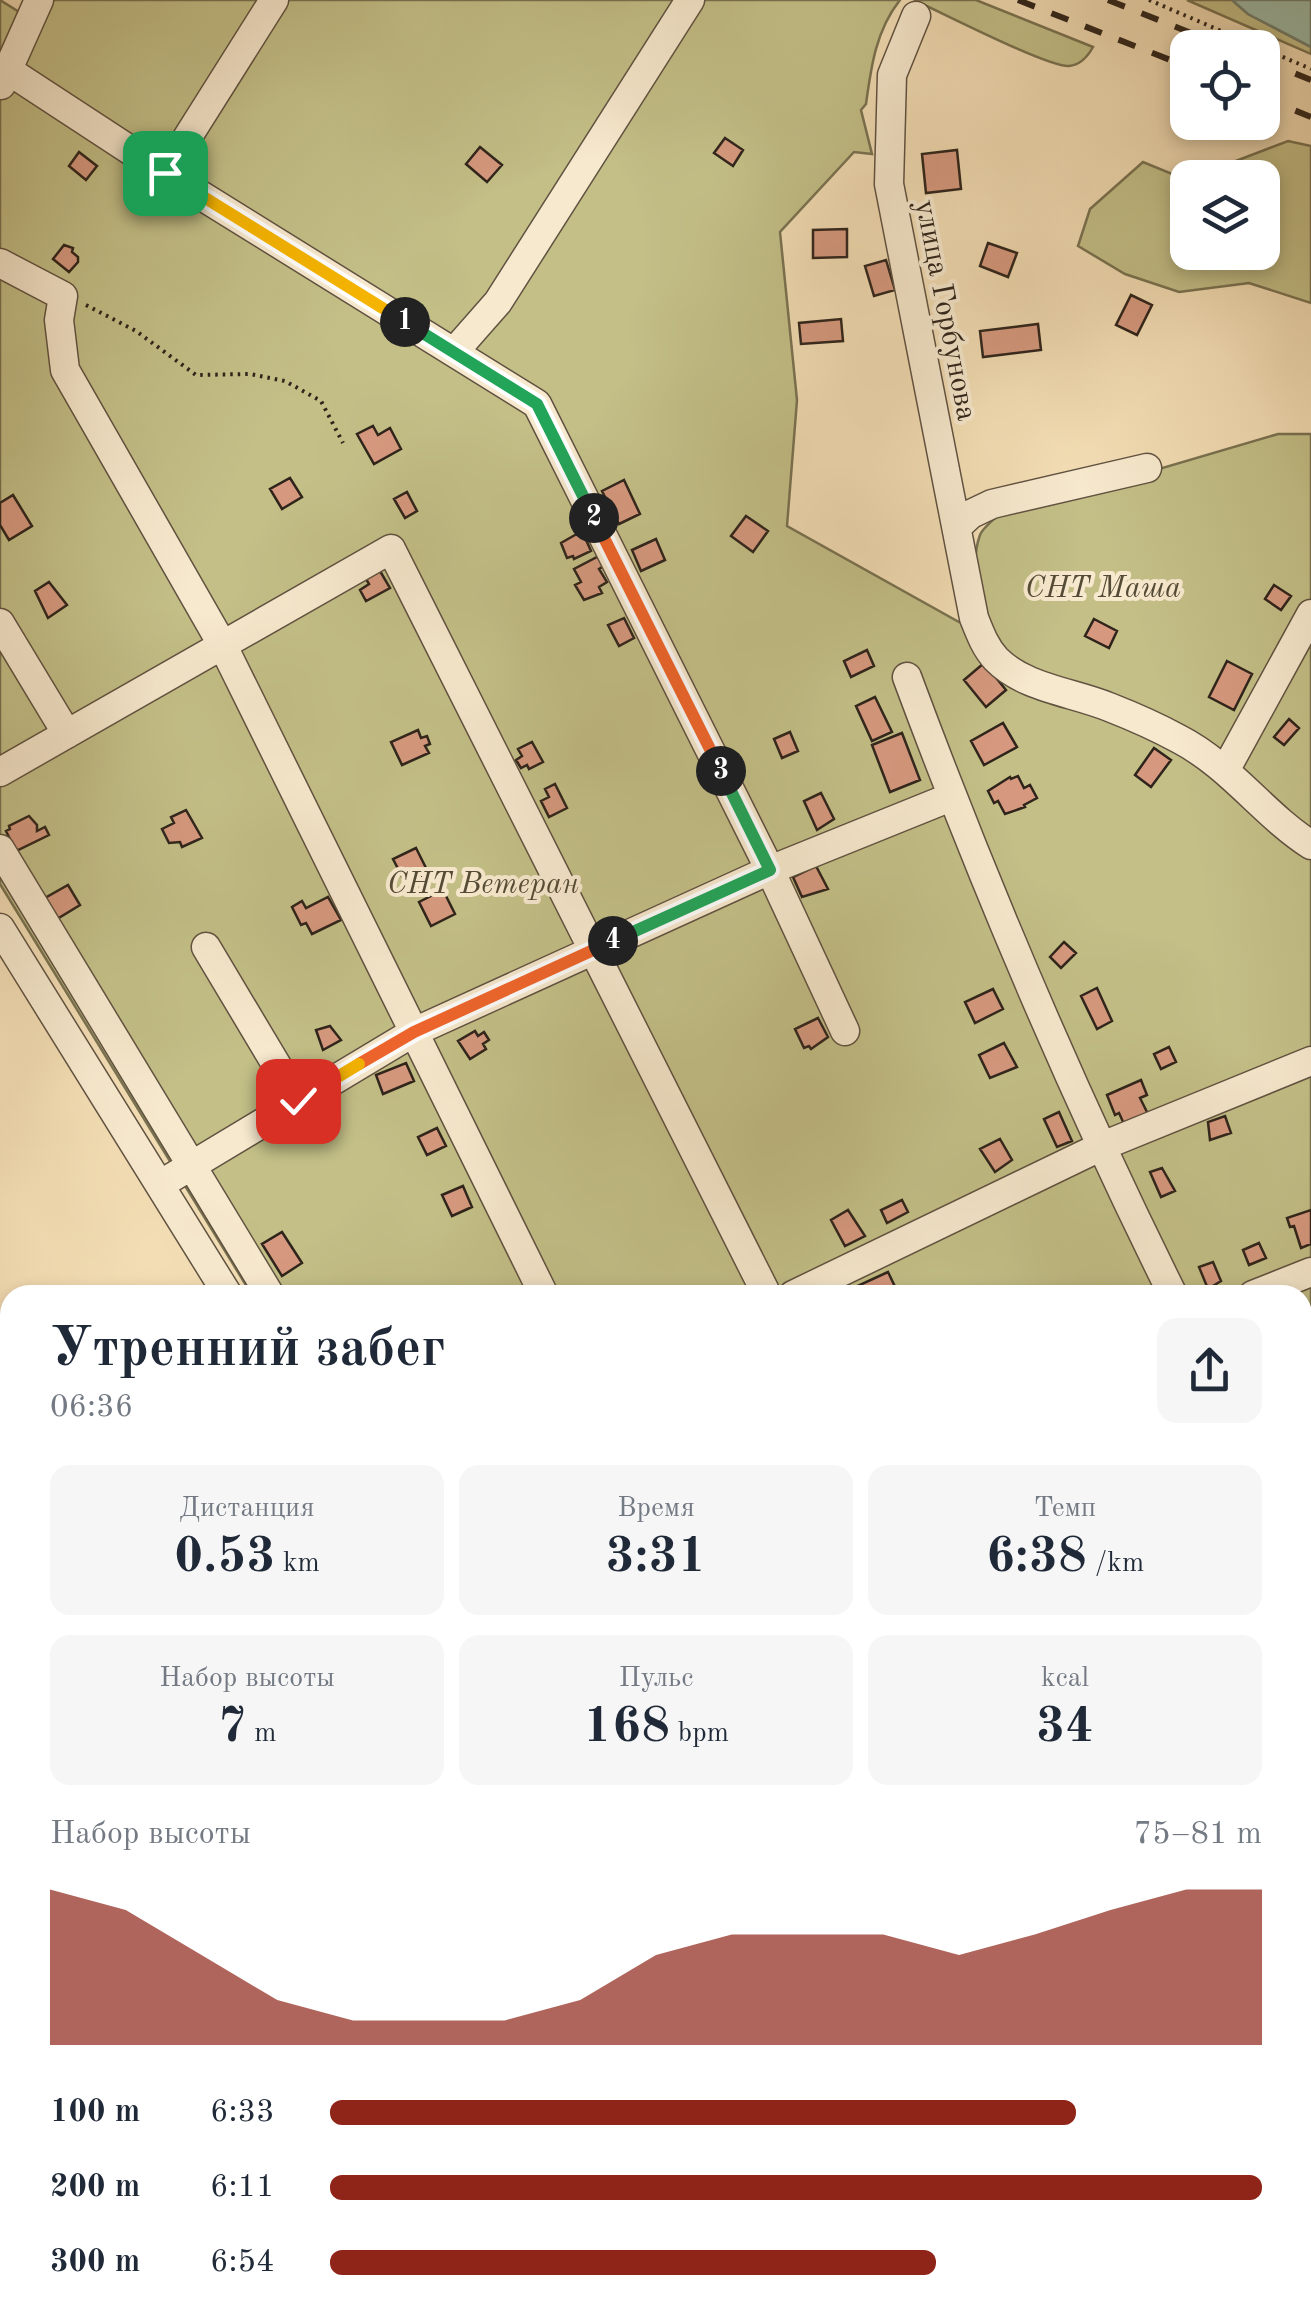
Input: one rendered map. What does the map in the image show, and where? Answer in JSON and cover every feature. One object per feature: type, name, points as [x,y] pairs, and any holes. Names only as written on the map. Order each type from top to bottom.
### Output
[{"type":"street","points":[[38,0],[3,78],[165,173],[537,404],[770,870],[845,1032]]},
{"type":"street","points":[[165,173],[274,0]]},
{"type":"street","points":[[454,352],[498,302],[690,0]]},
{"type":"street","name":"улица Горбунова","points":[[916,16],[892,74],[889,184],[974,618],[982,640],[997,660],[1024,678],[1108,706],[1181,740],[1226,769],[1284,827],[1311,845]]},
{"type":"street","points":[[0,262],[63,296],[59,320],[64,370],[223,646],[539,1285]]},
{"type":"street","points":[[957,527],[971,514],[992,504],[1148,468]]},
{"type":"street","points":[[0,772],[391,550],[762,1285]]},
{"type":"street","points":[[1226,769],[1311,614]]},
{"type":"street","points":[[0,623],[68,734]]},
{"type":"street","points":[[907,677],[952,797],[1100,1147],[1168,1285]]},
{"type":"street","points":[[160,1184],[414,1032],[770,870],[952,797]]},
{"type":"street","points":[[0,849],[264,1285]]},
{"type":"street","points":[[0,928],[222,1285]]},
{"type":"street","points":[[206,946],[298,1101]]},
{"type":"street","points":[[813,1285],[1100,1147],[1311,1061]]},
{"type":"street","points":[[1278,1285],[1311,1272]]},
{"type":"path","points":[[1150,0],[1220,30]]},
{"type":"path","points":[[1280,56],[1311,70]]},
{"type":"path","points":[[63,296],[95,308],[136,331],[196,375],[250,374],[285,381],[322,401],[343,443]]},
{"type":"green space","name":"СНТ Ветеран","points":[[0,0],[24,15],[51,0],[900,0],[880,36],[866,104],[861,110],[872,154],[854,152],[780,232],[797,400],[787,526],[959,622],[989,622],[979,591],[976,557],[981,533],[996,517],[1278,434],[1311,434],[1311,1285],[246,1285],[0,884]]},
{"type":"green space","points":[[914,0],[976,0],[1093,47],[1077,64],[1057,64]]},
{"type":"green space","points":[[1187,0],[1232,0],[1248,14],[1279,30],[1256,30]]},
{"type":"green space","points":[[1280,31],[1311,47],[1311,54],[1280,40]]},
{"type":"green space","points":[[1288,141],[1311,146],[1311,303],[1249,283],[1179,292],[1125,274],[1078,246],[1090,209],[1143,162],[1170,173],[1170,270],[1280,270],[1280,160],[1238,160]]},
{"type":"shaded area","points":[[1232,0],[1311,0],[1311,47],[1280,30],[1248,14]]},
{"type":"building","points":[[725,138],[743,150],[733,166],[714,153]]},
{"type":"building","points":[[480,147],[502,165],[487,182],[466,164]]},
{"type":"building","points":[[957,150],[961,189],[926,193],[922,154]]},
{"type":"building","points":[[79,152],[97,166],[86,180],[69,166]]},
{"type":"building","points":[[847,229],[847,257],[813,258],[813,230]]},
{"type":"building","points":[[988,243],[1017,253],[1008,277],[980,266]]},
{"type":"building","points":[[64,245],[73,248],[78,257],[69,272],[53,259]]},
{"type":"building","points":[[886,260],[895,290],[874,296],[865,266]]},
{"type":"building","points":[[1131,295],[1152,305],[1137,335],[1116,325]]},
{"type":"building","points":[[841,319],[843,341],[801,344],[799,323]]},
{"type":"building","points":[[1038,324],[1041,350],[983,357],[980,331]]},
{"type":"building","points":[[373,426],[378,435],[390,428],[401,449],[374,464],[357,434]]},
{"type":"building","points":[[290,478],[302,497],[282,509],[270,489]]},
{"type":"building","points":[[624,480],[640,514],[619,524],[615,517],[611,519],[602,491]]},
{"type":"building","points":[[407,492],[417,511],[405,518],[394,499]]},
{"type":"building","points":[[13,495],[32,526],[9,540],[0,525],[0,503]]},
{"type":"building","points":[[746,516],[768,531],[753,552],[731,536]]},
{"type":"building","points":[[582,531],[591,551],[567,558],[561,543]]},
{"type":"building","points":[[656,539],[665,560],[641,571],[632,550]]},
{"type":"building","points":[[599,556],[604,566],[599,569],[607,582],[599,587],[602,593],[584,600],[575,585],[581,582],[574,569]]},
{"type":"building","points":[[380,571],[390,588],[366,601],[360,590],[369,584],[366,579]]},
{"type":"building","points":[[49,582],[67,605],[48,618],[35,591]]},
{"type":"building","points":[[1274,585],[1291,596],[1281,610],[1265,599]]},
{"type":"building","points":[[624,618],[634,638],[619,646],[608,625]]},
{"type":"building","points":[[1094,619],[1117,631],[1109,648],[1085,636]]},
{"type":"building","points":[[867,650],[874,666],[851,677],[844,661]]},
{"type":"building","points":[[1227,661],[1252,674],[1234,710],[1209,697]]},
{"type":"building","points":[[984,663],[1006,690],[986,707],[964,680]]},
{"type":"building","points":[[875,697],[892,732],[872,741],[856,706]]},
{"type":"building","points":[[1289,719],[1299,728],[1284,745],[1274,737]]},
{"type":"building","points":[[1003,723],[1017,747],[984,765],[971,741]]},
{"type":"building","points":[[418,730],[421,738],[427,736],[430,744],[425,746],[429,753],[402,765],[391,742]]},
{"type":"building","points":[[790,732],[798,751],[782,758],[774,739]]},
{"type":"building","points":[[902,733],[920,780],[890,792],[872,745]]},
{"type":"building","points":[[532,742],[543,762],[529,769],[527,765],[521,768],[516,760],[522,756],[518,749]]},
{"type":"building","points":[[1154,748],[1171,760],[1151,787],[1135,775]]},
{"type":"building","points":[[1018,776],[1024,788],[1030,785],[1037,798],[1005,814],[988,791]]},
{"type":"building","points":[[555,784],[567,808],[549,817],[541,801],[549,797],[545,789]]},
{"type":"building","points":[[821,793],[834,819],[817,830],[804,801]]},
{"type":"building","points":[[186,810],[202,838],[182,847],[180,842],[169,843],[162,829],[174,823],[171,817]]},
{"type":"building","points":[[29,816],[37,831],[45,827],[49,835],[16,851],[6,831]]},
{"type":"building","points":[[416,848],[428,872],[406,884],[393,859]]},
{"type":"building","points":[[816,866],[828,889],[802,897],[793,877]]},
{"type":"building","points":[[68,885],[80,905],[57,919],[45,898]]},
{"type":"building","points":[[443,890],[455,914],[431,926],[419,902]]},
{"type":"building","points":[[328,897],[341,920],[312,934],[306,923],[301,925],[292,907],[302,901],[306,908]]},
{"type":"building","points":[[1064,942],[1076,953],[1061,968],[1050,957]]},
{"type":"building","points":[[1097,988],[1112,1021],[1097,1029],[1081,996]]},
{"type":"building","points":[[993,989],[1003,1009],[975,1023],[965,1002]]},
{"type":"building","points":[[818,1018],[828,1037],[811,1049],[804,1048],[795,1029]]},
{"type":"building","points":[[330,1026],[341,1040],[323,1050],[316,1030]]},
{"type":"building","points":[[475,1031],[478,1036],[484,1032],[489,1040],[483,1044],[486,1049],[470,1059],[458,1041]]},
{"type":"building","points":[[1004,1043],[1017,1067],[990,1078],[979,1055]]},
{"type":"building","points":[[1169,1047],[1176,1062],[1161,1069],[1154,1054]]},
{"type":"building","points":[[406,1063],[414,1081],[383,1094],[376,1075]]},
{"type":"building","points":[[1141,1080],[1147,1095],[1140,1098],[1148,1114],[1124,1124],[1119,1113],[1115,1115],[1107,1095]]},
{"type":"building","points":[[1059,1112],[1072,1141],[1057,1147],[1044,1119]]},
{"type":"building","points":[[1225,1116],[1231,1133],[1210,1140],[1208,1122]]},
{"type":"building","points":[[437,1128],[446,1146],[427,1155],[418,1137]]},
{"type":"building","points":[[1000,1139],[1012,1160],[995,1172],[980,1149]]},
{"type":"building","points":[[1162,1168],[1175,1191],[1161,1197],[1150,1172]]},
{"type":"building","points":[[463,1186],[472,1207],[452,1216],[442,1195]]},
{"type":"building","points":[[902,1200],[908,1212],[887,1223],[881,1210]]},
{"type":"building","points":[[848,1210],[865,1236],[845,1246],[831,1220]]},
{"type":"building","points":[[1311,1210],[1311,1244],[1301,1248],[1287,1218]]},
{"type":"building","points":[[282,1232],[302,1263],[282,1276],[262,1244]]},
{"type":"building","points":[[1259,1243],[1266,1258],[1249,1265],[1243,1250]]},
{"type":"building","points":[[1213,1262],[1221,1281],[1206,1285],[1199,1267]]},
{"type":"building","points":[[888,1272],[894,1285],[860,1285]]},
{"type":"railway","points":[[1018,0],[1170,60]]},
{"type":"railway","points":[[1108,0],[1184,30]]},
{"type":"railway","points":[[1280,67],[1311,80]]},
{"type":"railway","points":[[1280,104],[1311,117]]},
{"type":"route","points":[[165,173],[537,404],[770,870],[414,1032],[298,1101]]},
{"type":"park label","name":"СНТ Маша","points":[[1103,587]]}]
